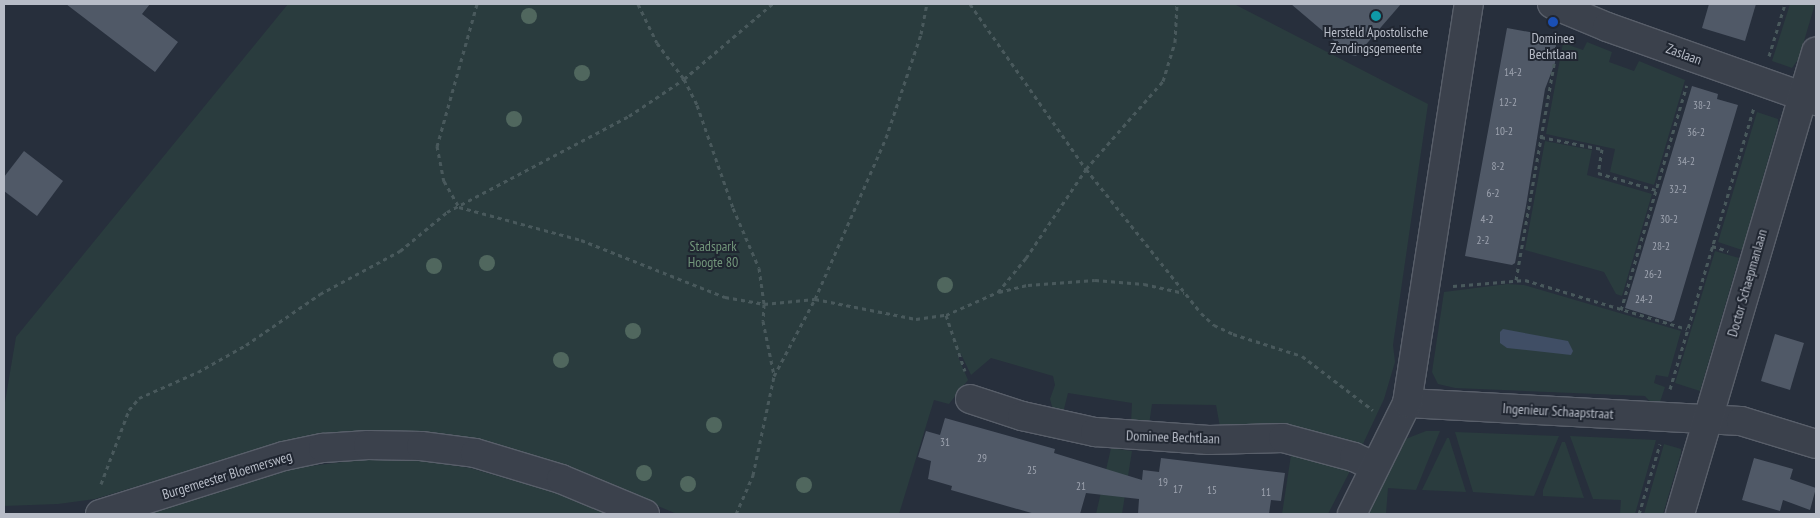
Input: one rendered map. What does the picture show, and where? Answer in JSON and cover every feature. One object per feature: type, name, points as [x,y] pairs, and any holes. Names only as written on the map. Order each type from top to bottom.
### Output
[{"type":"street","points":[[1352,514],[1402,414],[1426,289],[1470,4]]},
{"type":"street","name":"Zaslaan","points":[[1558,6],[1611,15],[1696,58],[1810,99]]},
{"type":"street","name":"Doctor Schaepmanlaan","points":[[1680,514],[1708,419],[1810,99],[1816,52]]},
{"type":"street","name":"Dominee Bechtlaan","points":[[970,399],[1031,418],[1095,432],[1209,440],[1283,438],[1354,457],[1376,467]]},
{"type":"street","name":"Ingenieur Schaapstraat","points":[[1402,414],[1666,416],[1741,421],[1816,444]]},
{"type":"street","name":"Burgemeester Bloemersweg","points":[[99,503],[284,456],[323,448],[368,445],[421,446],[475,453],[561,480],[645,514]]},
{"type":"path","points":[[477,4],[437,146],[444,181],[459,207],[581,240],[725,297],[764,304],[815,299],[916,319],[946,315],[998,292],[1028,285],[1095,280],[1144,284],[1184,293]]},
{"type":"path","points":[[638,4],[657,42],[684,79],[697,105],[733,208],[758,268],[764,304],[763,321],[774,376]]},
{"type":"path","points":[[99,503],[129,410],[139,398],[198,372],[246,345],[320,294],[400,251],[447,212],[629,116],[684,79],[772,4]]},
{"type":"path","points":[[736,514],[752,475],[774,376],[815,299],[886,138],[920,34],[927,4]]},
{"type":"path","points":[[970,4],[1086,169],[1184,293],[1214,325],[1302,356],[1338,387],[1402,414]]},
{"type":"path","points":[[998,292],[1026,258],[1086,169],[1163,81],[1175,42],[1177,4]]},
{"type":"path","points":[[1639,514],[1666,416],[1671,381],[1786,4]]},
{"type":"path","points":[[1516,280],[1541,136],[1558,6]]},
{"type":"path","points":[[1621,310],[1696,58]]},
{"type":"path","points":[[1541,136],[1602,149],[1598,173],[1656,190]]},
{"type":"path","points":[[1426,289],[1525,280],[1687,329]]},
{"type":"path","points":[[946,315],[970,377],[970,399]]},
{"type":"green space","name":"Stadspark Hoogte 80","points":[[288,4],[1234,4],[1428,104],[1393,345],[1395,362],[1384,399],[1362,446],[1265,425],[1220,427],[1216,405],[1152,404],[1149,425],[1131,423],[1132,403],[1068,393],[1063,413],[1053,410],[1050,399],[1055,385],[1053,376],[991,358],[971,375],[961,354],[957,354],[968,380],[949,404],[934,400],[899,514],[677,514],[565,467],[479,440],[422,433],[367,430],[283,442],[95,499],[58,504],[4,506],[4,408],[16,337]]},
{"type":"green space","points":[[1790,4],[1815,4],[1799,58],[1792,68],[1772,61]]},
{"type":"green space","points":[[1587,42],[1612,52],[1609,62],[1634,71],[1639,61],[1685,80],[1654,185],[1610,172],[1615,149],[1546,134],[1563,43],[1583,50]]},
{"type":"green space","points":[[1757,112],[1778,119],[1778,125],[1742,250],[1718,242]]},
{"type":"green space","points":[[1545,141],[1592,150],[1587,175],[1652,194],[1622,296],[1616,294],[1604,272],[1525,250]]},
{"type":"green space","points":[[1715,251],[1739,258],[1700,391],[1675,383]]},
{"type":"green space","points":[[1507,284],[1524,285],[1681,331],[1668,377],[1656,375],[1654,383],[1665,387],[1659,405],[1653,405],[1645,396],[1455,388],[1438,384],[1432,372],[1444,292]]},
{"type":"green space","points":[[1426,431],[1440,431],[1416,490],[1388,488],[1386,514],[1366,514],[1403,440]]},
{"type":"green space","points":[[1455,432],[1559,436],[1534,496],[1473,492]]},
{"type":"green space","points":[[1570,436],[1656,440],[1635,514],[1620,514],[1621,500],[1593,499]]},
{"type":"green space","points":[[1447,438],[1449,438],[1466,492],[1422,490]]},
{"type":"green space","points":[[1562,442],[1565,442],[1584,498],[1543,496],[1543,490]]},
{"type":"green space","points":[[1664,444],[1681,449],[1681,453],[1663,514],[1644,514]]},
{"type":"green space","points":[[1111,448],[1132,451],[1122,514],[1096,514]]},
{"type":"green space","points":[[1291,455],[1350,471],[1328,514],[1282,514]]},
{"type":"green space","points":[[367,459],[418,460],[470,468],[554,492],[610,514],[147,514],[286,469]]},
{"type":"water","points":[[1503,329],[1568,341],[1573,351],[1571,355],[1507,348],[1500,343],[1500,332]]},
{"type":"building","points":[[66,4],[150,4],[142,14],[178,42],[155,72]]},
{"type":"building","points":[[1291,4],[1401,4],[1356,56],[1351,55]]},
{"type":"building","points":[[1709,4],[1756,4],[1745,41],[1702,28]]},
{"type":"building","points":[[1507,28],[1535,33],[1533,38],[1556,42],[1555,63],[1545,89],[1526,206],[1515,263],[1512,265],[1465,256]]},
{"type":"building","points":[[1692,86],[1718,94],[1717,99],[1738,105],[1674,320],[1671,322],[1625,308]]},
{"type":"building","points":[[24,151],[63,181],[37,216],[4,191],[4,177]]},
{"type":"building","points":[[1775,334],[1804,343],[1790,390],[1761,381]]},
{"type":"building","points":[[945,418],[1055,449],[1054,453],[1142,480],[1143,470],[1159,472],[1161,458],[1285,473],[1281,501],[1271,500],[1269,514],[1138,514],[1139,499],[1086,493],[1080,514],[1035,514],[951,490],[952,486],[928,479],[931,461],[918,457],[926,431],[940,435]]},
{"type":"building","points":[[1754,458],[1793,469],[1790,479],[1816,488],[1810,510],[1783,500],[1780,511],[1742,500]]},
{"type":"place","name":"Hersteld Apostolische Zendingsgemeente","points":[[1376,16]]},
{"type":"place","name":"Dominee Bechtlaan","points":[[1553,22]]}]
